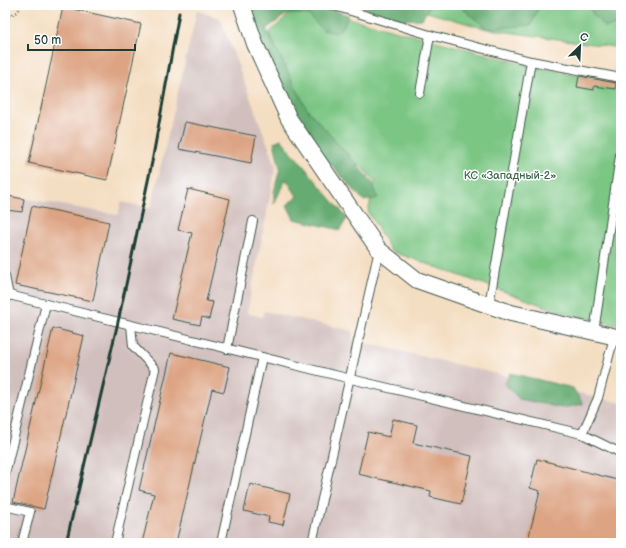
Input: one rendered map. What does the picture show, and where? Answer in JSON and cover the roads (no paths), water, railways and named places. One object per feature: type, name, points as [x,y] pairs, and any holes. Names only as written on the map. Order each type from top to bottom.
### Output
[{"type":"street","points":[[242,5],[254,44],[289,119],[379,250],[417,280],[511,313],[618,338]]},
{"type":"lane","points":[[331,5],[430,35],[531,61],[621,78]]},
{"type":"lane","points":[[420,93],[430,35]]},
{"type":"lane","points":[[489,306],[531,61]]},
{"type":"lane","points":[[594,332],[621,149]]},
{"type":"lane","points":[[227,349],[253,221]]},
{"type":"lane","points":[[312,543],[351,379],[379,250]]},
{"type":"lane","points":[[5,276],[7,295],[582,434],[621,453]]},
{"type":"lane","points":[[5,474],[46,304]]},
{"type":"lane","points":[[115,543],[156,370],[133,346],[131,325]]},
{"type":"lane","points":[[582,434],[598,398],[618,338]]},
{"type":"lane","points":[[221,543],[262,357]]},
{"type":"lane","points":[[5,506],[30,512],[22,543]]},
{"type":"railway","points":[[66,543],[118,322],[152,162],[179,13]]},
{"type":"park label","name":"КС «Западный-2»","points":[[510,175]]}]
